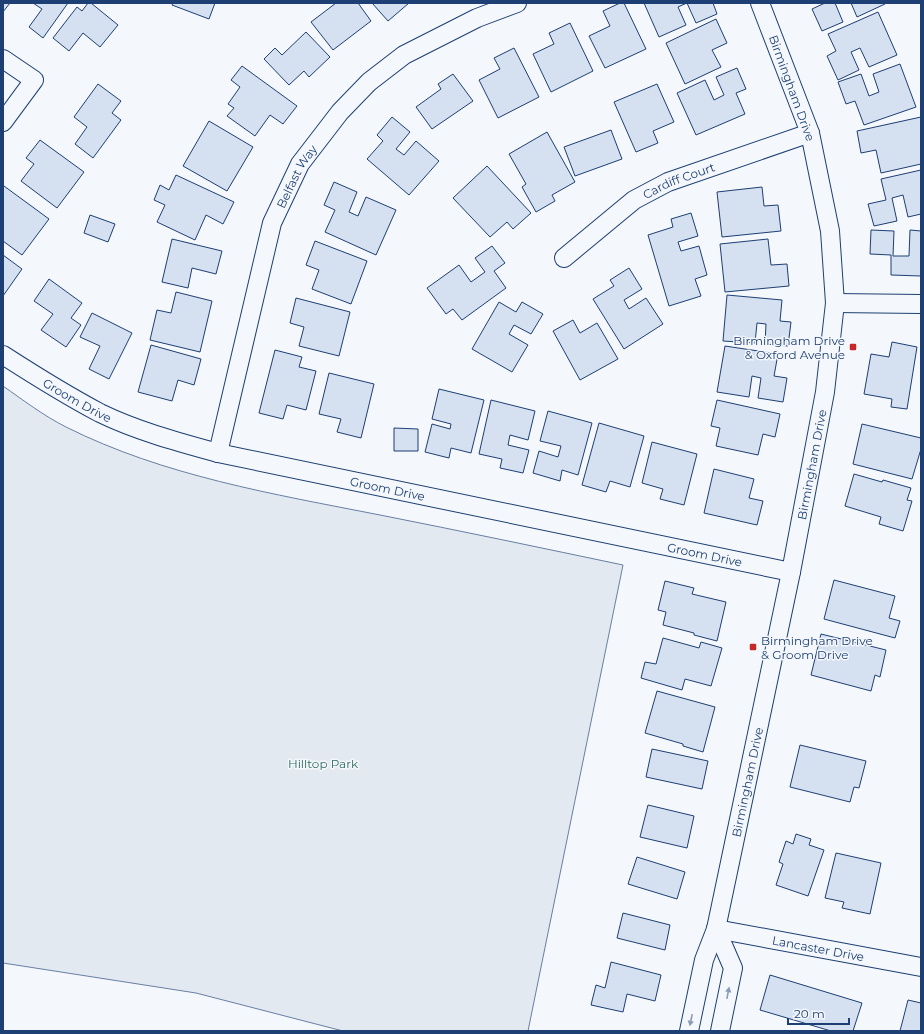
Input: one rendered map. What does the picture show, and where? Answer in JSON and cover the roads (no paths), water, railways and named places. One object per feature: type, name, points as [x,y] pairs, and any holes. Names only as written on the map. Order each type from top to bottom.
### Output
[{"type":"street","name":"Belfast Way","points":[[218,453],[272,223],[300,164],[340,112],[370,82],[404,55],[474,10],[517,3]]},
{"type":"street","name":"Birmingham Drive","points":[[689,1031],[704,960],[716,929],[791,572],[825,392],[834,303],[830,231],[810,133],[760,3]]},
{"type":"street","points":[[3,59],[34,80],[3,122]]},
{"type":"street","name":"Cardiff Court","points":[[564,258],[634,200],[668,182],[810,133]]},
{"type":"street","points":[[834,303],[921,304]]},
{"type":"street","name":"Groom Drive","points":[[3,354],[42,380],[101,413],[159,436],[218,453],[791,572]]},
{"type":"street","points":[[716,929],[733,968],[720,1031]]},
{"type":"street","name":"Lancaster Drive","points":[[716,929],[921,967]]},
{"type":"place","name":"Birmingham Drive & Oxford Avenue","points":[[853,347]]},
{"type":"place","name":"Birmingham Drive & Groom Drive","points":[[753,647]]},
{"type":"park label","name":"Hilltop Park","points":[[323,763]]}]
